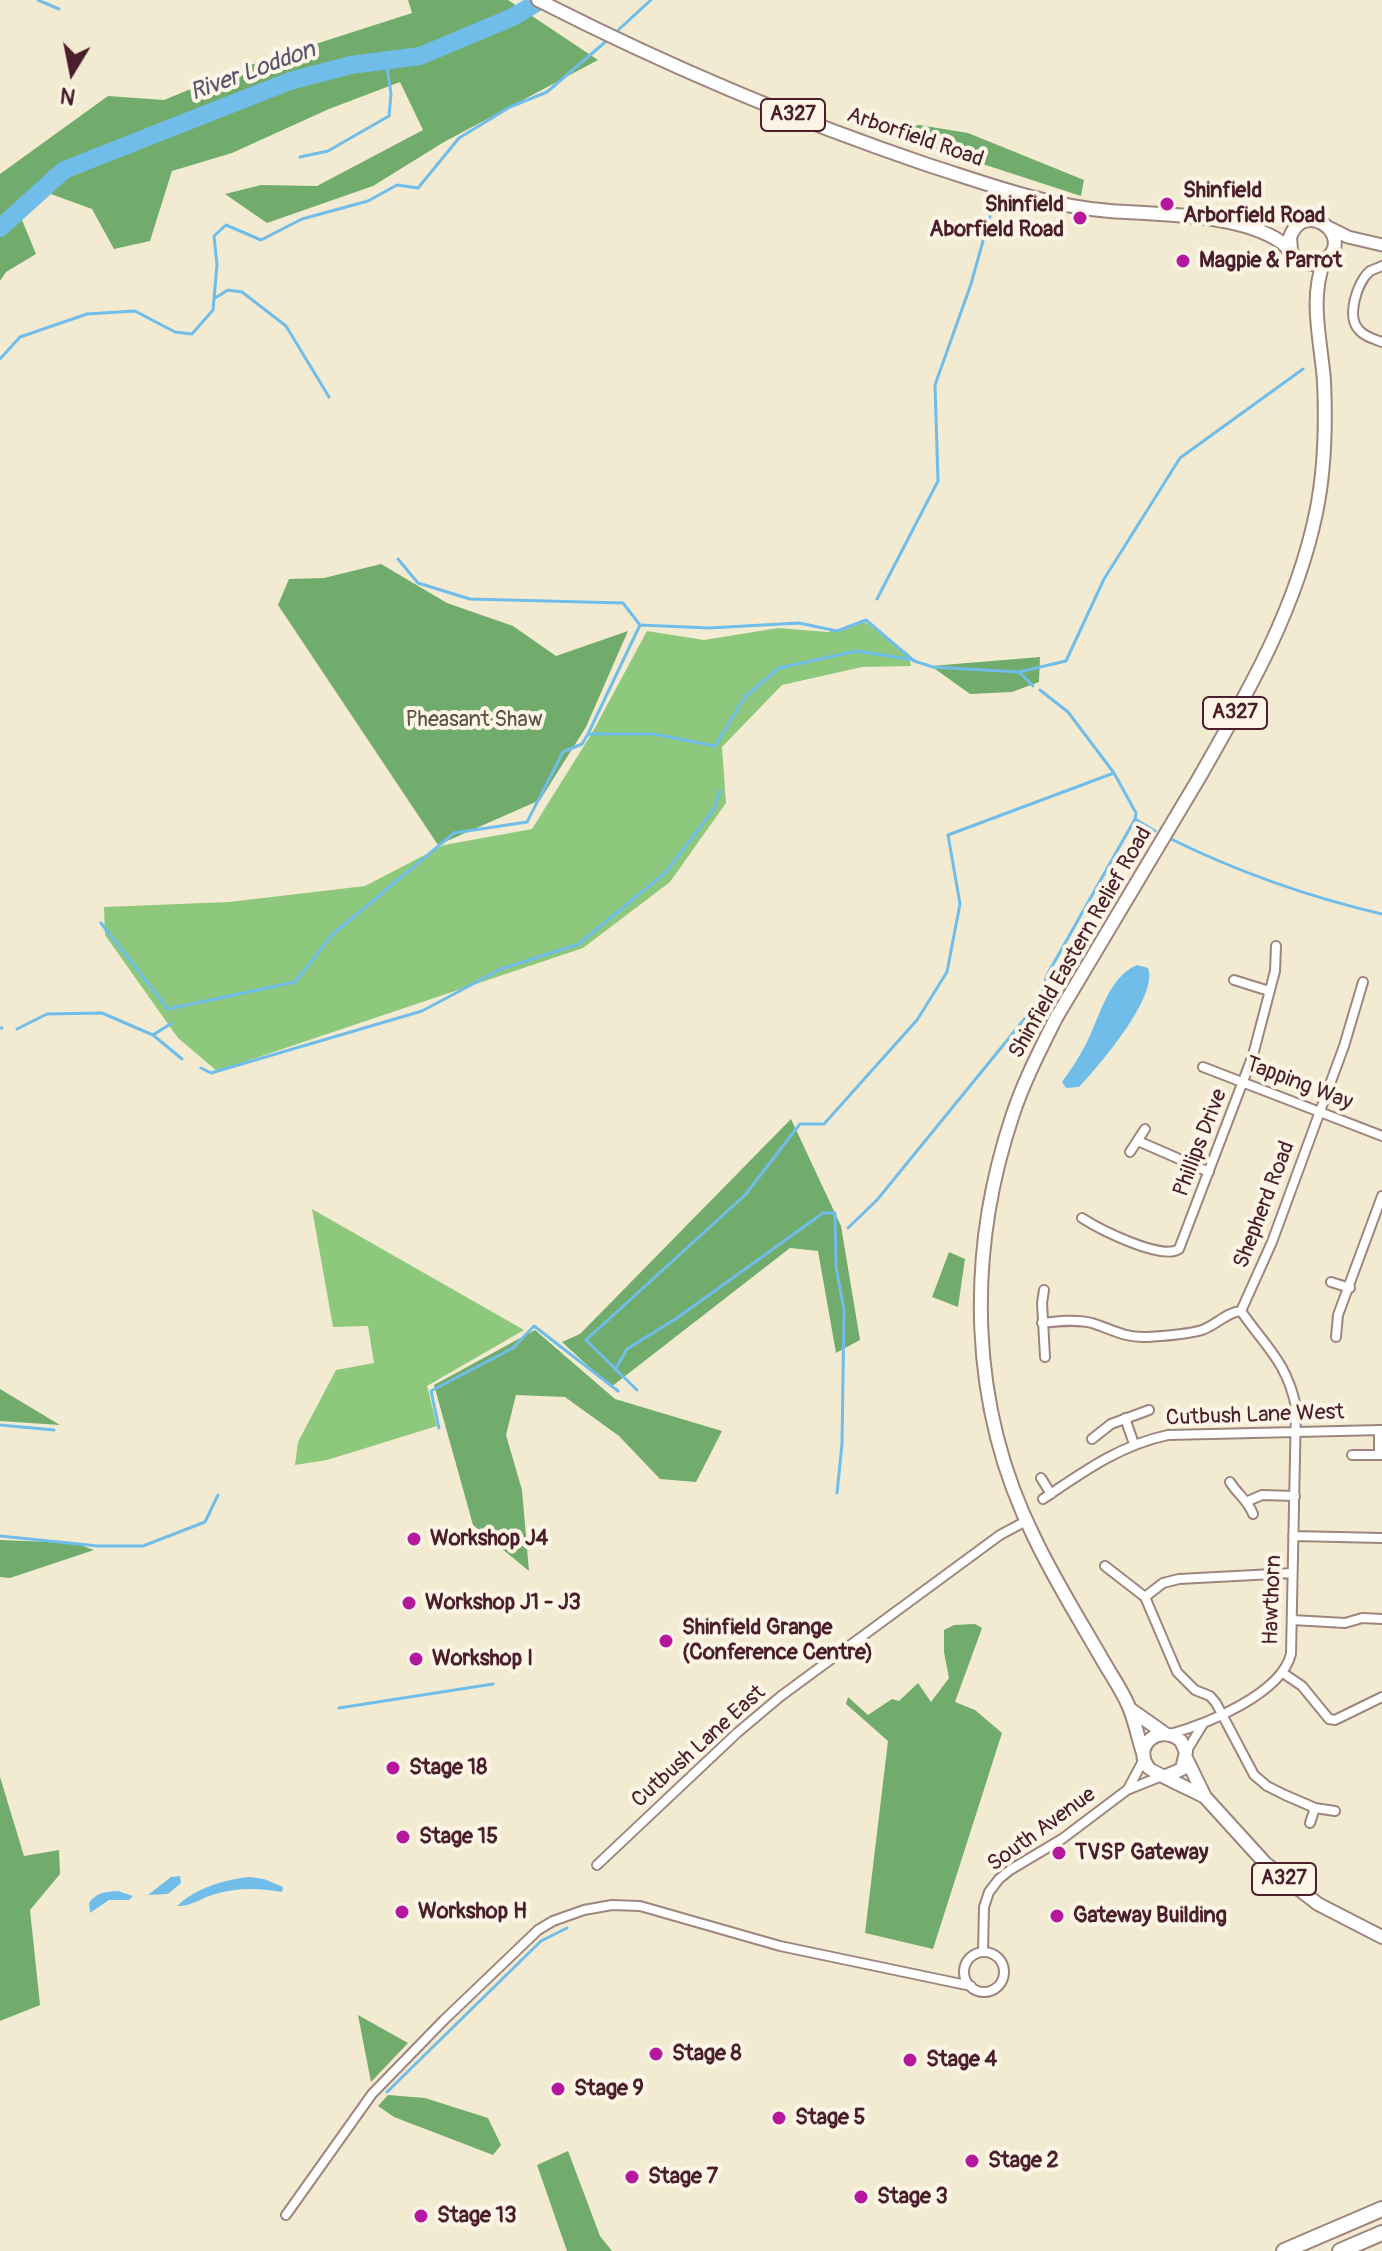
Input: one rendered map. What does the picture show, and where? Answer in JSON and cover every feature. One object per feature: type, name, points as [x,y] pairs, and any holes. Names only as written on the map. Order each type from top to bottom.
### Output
[{"type":"highway","points":[[1284,2251],[1382,2209]]},
{"type":"highway","points":[[1340,2251],[1382,2233]]},
{"type":"main road","name":"Arborfield Road","points":[[543,3],[619,41],[825,128],[1007,191],[1086,209],[1169,215],[1233,224],[1269,235],[1291,251]]},
{"type":"main road","name":"A327","points":[[1295,227],[1312,220],[1330,228],[1334,242],[1328,256]]},
{"type":"main road","name":"Arborfield Road","points":[[1253,230],[1277,232],[1295,227]]},
{"type":"main road","points":[[1291,251],[1290,237],[1295,227]]},
{"type":"main road","points":[[1330,228],[1362,241],[1382,245]]},
{"type":"main road","points":[[1302,262],[1317,264],[1347,243],[1362,241]]},
{"type":"main road","name":"A327","points":[[1291,251],[1302,262]]},
{"type":"main road","name":"Shinfield Eastern Relief Road","points":[[1316,289],[1328,256]]},
{"type":"main road","name":"Shinfield Eastern Relief Road","points":[[1144,1756],[1130,1709],[1026,1521],[997,1443],[981,1347],[979,1295],[982,1249],[1001,1156],[1018,1098],[1056,1018],[1247,693],[1284,616],[1301,572],[1320,491],[1324,450],[1324,386],[1316,289],[1302,262]]},
{"type":"main road","name":"Shinfield Eastern Relief Road","points":[[1130,1709],[1167,1734]]},
{"type":"main road","points":[[1167,1734],[1181,1741],[1186,1755],[1182,1769],[1164,1776],[1150,1770],[1144,1756],[1150,1739],[1167,1734]]},
{"type":"main road","name":"A327","points":[[1186,1755],[1205,1797],[1242,1840],[1296,1889],[1338,1916],[1382,1937]]},
{"type":"main road","name":"A327","points":[[1164,1776],[1205,1797]]},
{"type":"street","points":[[1382,266],[1368,272],[1357,293],[1353,314],[1357,329],[1369,338],[1382,342]]},
{"type":"street","name":"Phillips Drive","points":[[1082,1218],[1120,1238],[1167,1253],[1179,1249],[1253,1055],[1275,971],[1276,946]]},
{"type":"street","points":[[1234,980],[1269,991]]},
{"type":"street","name":"Shepherd Road","points":[[1241,1311],[1272,1242],[1321,1112],[1363,982]]},
{"type":"street","name":"Tapping Way","points":[[1203,1067],[1382,1136]]},
{"type":"street","points":[[1130,1152],[1145,1129]]},
{"type":"street","points":[[1138,1141],[1209,1172]]},
{"type":"street","points":[[1336,1337],[1338,1315],[1382,1196]]},
{"type":"street","points":[[1331,1282],[1350,1288]]},
{"type":"street","points":[[1044,1290],[1042,1323],[1045,1357]]},
{"type":"street","points":[[1042,1323],[1093,1323],[1124,1336],[1141,1337],[1200,1330],[1218,1323],[1235,1311],[1241,1311],[1291,1382],[1297,1431]]},
{"type":"street","points":[[1092,1439],[1111,1424],[1149,1410]]},
{"type":"street","points":[[1125,1418],[1134,1444]]},
{"type":"street","name":"Cutbush Lane West","points":[[1041,1478],[1047,1497],[1096,1463],[1134,1444],[1184,1434],[1381,1430],[1381,1455],[1352,1455]]},
{"type":"street","name":"Hawthorn","points":[[1167,1734],[1203,1724],[1269,1687],[1283,1673],[1291,1654],[1297,1431]]},
{"type":"street","points":[[1230,1482],[1237,1494],[1248,1501],[1253,1514]]},
{"type":"street","points":[[1248,1501],[1262,1495],[1295,1496]]},
{"type":"street","name":"Cutbush Lane East","points":[[597,1865],[737,1733],[781,1696],[1000,1535],[1026,1521]]},
{"type":"street","points":[[1293,1536],[1382,1538]]},
{"type":"street","points":[[1105,1566],[1145,1597],[1177,1672],[1195,1690],[1210,1696],[1240,1744],[1254,1775],[1267,1786],[1315,1808],[1335,1811]]},
{"type":"street","points":[[1145,1597],[1163,1583],[1179,1579],[1292,1573]]},
{"type":"street","points":[[1292,1620],[1345,1623],[1362,1618],[1382,1619]]},
{"type":"street","points":[[1283,1673],[1302,1686],[1329,1719],[1335,1720],[1382,1697]]},
{"type":"street","name":"Hawthorn","points":[[1186,1755],[1203,1724]]},
{"type":"street","name":"South Avenue","points":[[1127,1790],[1144,1756]]},
{"type":"street","name":"South Avenue","points":[[983,1952],[984,1907],[989,1892],[999,1879],[1062,1839],[1127,1790],[1164,1776]]},
{"type":"street","points":[[1310,1823],[1315,1808]]},
{"type":"street","points":[[286,2215],[350,2121],[390,2074],[534,1933],[553,1921],[584,1910],[612,1905],[640,1906],[780,1946],[943,1979],[983,1992],[1002,1981],[1004,1972],[1001,1961],[983,1952],[972,1957],[965,1968],[943,1979]]},
{"type":"street","points":[[965,1968],[965,1977],[971,1986]]},
{"type":"green space","points":[[408,0],[508,0],[598,60],[444,142],[373,186],[267,223],[225,194],[261,185],[317,186],[423,130],[400,82],[329,109],[232,153],[172,171],[150,241],[114,249],[92,209],[48,193],[20,215],[36,254],[6,272],[0,281],[0,174],[108,96],[164,100],[244,67],[412,13]]},
{"type":"green space","points":[[919,125],[968,133],[1084,180],[1081,196],[881,131]]},
{"type":"green space","name":"Pheasant Shaw","points":[[381,564],[447,603],[513,626],[556,656],[628,631],[586,727],[540,800],[438,845],[278,605],[289,579],[324,578]]},
{"type":"green space","points":[[865,622],[909,654],[911,666],[862,667],[782,685],[722,747],[726,803],[670,882],[583,948],[217,1071],[178,1038],[105,935],[104,907],[229,902],[365,886],[444,845],[532,829],[592,733],[647,631],[704,640],[778,628],[828,632]]},
{"type":"green space","points":[[1040,657],[1039,682],[1012,692],[970,694],[931,666]]},
{"type":"green space","points":[[791,1119],[841,1226],[860,1340],[836,1353],[818,1251],[790,1248],[611,1387],[562,1342],[580,1334]]},
{"type":"green space","points":[[312,1209],[524,1330],[427,1386],[437,1426],[327,1460],[295,1465],[298,1442],[336,1370],[374,1363],[368,1326],[333,1327]]},
{"type":"green space","points":[[949,1252],[965,1259],[958,1307],[932,1297]]},
{"type":"green space","points":[[535,1330],[615,1399],[722,1431],[696,1482],[660,1479],[619,1436],[565,1397],[516,1395],[506,1435],[522,1490],[529,1571],[473,1525],[434,1385]]},
{"type":"green space","points":[[0,1389],[60,1425],[0,1421]]},
{"type":"green space","points":[[0,1540],[75,1543],[94,1550],[10,1578],[0,1577]]},
{"type":"green space","points":[[975,1624],[982,1628],[955,1702],[975,1710],[1002,1733],[933,1949],[865,1933],[888,1741],[846,1704],[848,1697],[868,1715],[892,1699],[899,1701],[918,1683],[931,1702],[949,1678],[944,1630],[954,1625]]},
{"type":"green space","points":[[0,1777],[24,1856],[59,1850],[60,1874],[30,1910],[40,2005],[0,2021]]},
{"type":"green space","points":[[358,2015],[408,2043],[371,2082]]},
{"type":"green space","points":[[388,2095],[425,2098],[488,2118],[501,2145],[493,2155],[394,2117],[378,2106]]},
{"type":"green space","points":[[568,2151],[600,2236],[612,2251],[567,2251],[537,2165]]},
{"type":"water","points":[[1137,965],[1148,968],[1149,980],[1136,1012],[1113,1048],[1079,1087],[1066,1088],[1062,1082],[1086,1044],[1112,989],[1127,971]]},
{"type":"water","points":[[180,1876],[181,1883],[168,1894],[148,1895],[171,1877]]},
{"type":"water","points":[[249,1877],[283,1887],[282,1892],[238,1889],[177,1906],[210,1886]]},
{"type":"water","points":[[118,1891],[133,1896],[129,1900],[109,1900],[90,1913],[89,1903],[95,1897]]},
{"type":"waterway","points":[[38,0],[59,9]]},
{"type":"waterway","name":"River Loddon","points":[[0,228],[64,170],[290,81],[351,65],[420,56],[513,17],[541,0]]},
{"type":"waterway","points":[[615,33],[651,0]]},
{"type":"waterway","points":[[0,359],[20,337],[87,314],[135,311],[175,332],[192,334],[213,310],[217,265],[214,236],[226,225],[261,240],[302,219],[368,201],[397,185],[418,188],[459,138],[510,107],[547,92],[610,38]]},
{"type":"waterway","points":[[300,157],[328,151],[389,116],[391,94],[386,60]]},
{"type":"waterway","points":[[877,599],[938,481],[935,385],[971,284],[995,198]]},
{"type":"waterway","points":[[215,298],[228,290],[242,292],[286,326],[329,397]]},
{"type":"waterway","points":[[398,559],[418,583],[470,599],[623,603],[640,625],[709,628],[799,623],[837,631],[866,620],[914,661],[933,667],[1019,672],[1066,661],[1104,579],[1180,458],[1303,369]]},
{"type":"waterway","points":[[101,923],[168,1009],[295,982],[332,935],[454,833],[527,822],[563,752],[582,744],[588,734],[640,625]]},
{"type":"waterway","points":[[588,734],[654,734],[715,746],[745,697],[779,668],[857,651],[914,660]]},
{"type":"waterway","points":[[1019,672],[1033,686]]},
{"type":"waterway","points":[[637,1390],[586,1340],[745,1195],[800,1124],[824,1124],[917,1020],[947,972],[960,904],[948,835],[1114,773],[1068,712],[1040,690]]},
{"type":"waterway","points":[[1114,773],[1136,813],[1135,819],[1155,831]]},
{"type":"waterway","points":[[201,1068],[211,1073],[422,1011],[501,969],[579,944],[666,872],[714,809],[720,791]]},
{"type":"waterway","points":[[848,1228],[877,1200],[1040,1000],[1047,975],[1135,819]]},
{"type":"waterway","points":[[1171,839],[1274,882],[1382,914]]},
{"type":"waterway","points":[[17,1029],[47,1014],[102,1013],[153,1035],[182,1059]]},
{"type":"waterway","points":[[153,1035],[172,1023]]},
{"type":"waterway","points":[[615,1370],[627,1349],[677,1318],[823,1213],[835,1213],[836,1267],[844,1310],[842,1444],[837,1493]]},
{"type":"waterway","points":[[439,1428],[431,1391],[513,1348],[534,1326],[618,1391]]},
{"type":"waterway","points":[[0,1425],[54,1430]]},
{"type":"waterway","points":[[0,1536],[98,1546],[143,1546],[205,1522],[218,1495]]},
{"type":"waterway","points":[[339,1708],[493,1684]]},
{"type":"waterway","points":[[387,2092],[541,1941],[567,1928]]},
{"type":"place","name":"Shinfield Arborfield Road","points":[[1167,204]]},
{"type":"place","name":"Shinfield Aborfield Road","points":[[1080,218]]},
{"type":"place","name":"Magpie & Parrot","points":[[1183,261]]},
{"type":"place","name":"Workshop J4","points":[[414,1539]]},
{"type":"place","name":"Workshop J1 - J3","points":[[409,1603]]},
{"type":"place","name":"Shinfield Grange (Conference Centre)","points":[[666,1641]]},
{"type":"place","name":"Workshop I","points":[[416,1659]]},
{"type":"place","name":"Stage 18","points":[[393,1768]]},
{"type":"place","name":"Stage 15","points":[[403,1837]]},
{"type":"place","name":"TVSP Gateway","points":[[1059,1853]]},
{"type":"place","name":"Workshop H","points":[[402,1912]]},
{"type":"place","name":"Gateway Building","points":[[1057,1916]]},
{"type":"place","name":"Stage 8","points":[[656,2054]]},
{"type":"place","name":"Stage 4","points":[[910,2060]]},
{"type":"place","name":"Stage 9","points":[[558,2089]]},
{"type":"place","name":"Stage 5","points":[[779,2118]]},
{"type":"place","name":"Stage 2","points":[[972,2161]]},
{"type":"place","name":"Stage 7","points":[[632,2177]]},
{"type":"place","name":"Stage 3","points":[[861,2197]]},
{"type":"place","name":"Stage 13","points":[[421,2216]]}]
